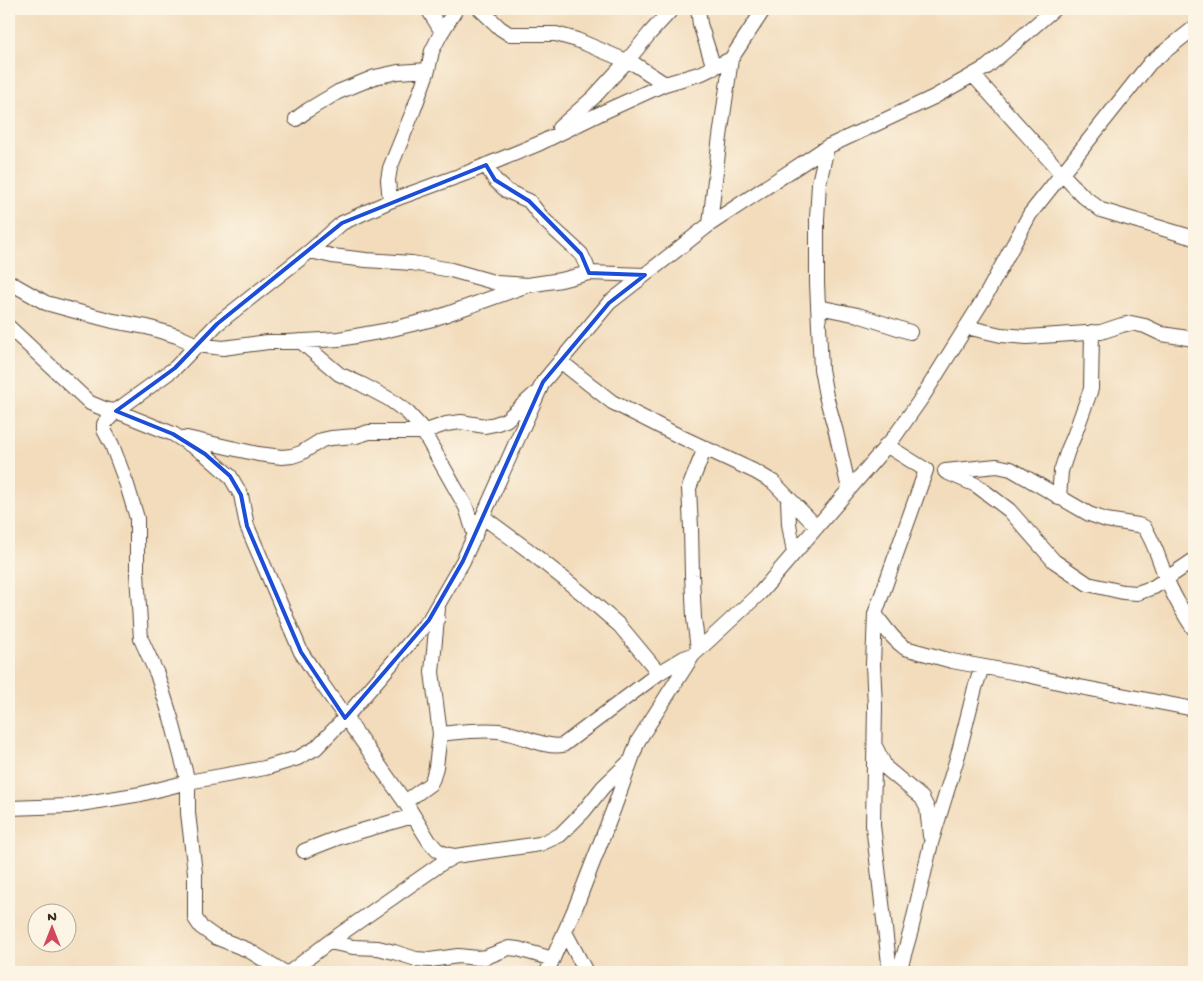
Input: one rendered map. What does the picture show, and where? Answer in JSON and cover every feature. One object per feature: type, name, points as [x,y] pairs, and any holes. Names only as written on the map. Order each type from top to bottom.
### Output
[{"type":"street","points":[[428,9],[442,32]]},
{"type":"street","points":[[390,201],[388,180],[390,168],[414,109],[428,70],[432,52],[456,9]]},
{"type":"street","points":[[480,9],[509,34],[556,34],[577,40],[636,66],[665,84]]},
{"type":"street","points":[[548,139],[594,97],[672,9]]},
{"type":"street","points":[[698,9],[700,24],[714,68]]},
{"type":"street","points":[[710,224],[718,144],[731,59],[764,9]]},
{"type":"street","points":[[9,808],[68,806],[142,794],[188,782],[264,768],[298,758],[316,748],[345,718],[429,620],[463,562],[543,382],[609,303],[710,224],[827,147],[934,97],[987,67],[1054,9]]},
{"type":"street","points":[[329,942],[353,947],[378,948],[416,959],[430,960],[458,956],[486,957],[509,948],[518,949],[550,966],[614,808],[638,741],[696,652],[760,593],[894,436],[924,396],[985,297],[1030,214],[1150,63],[1194,28]]},
{"type":"street","points":[[284,972],[248,950],[215,937],[196,920],[194,910],[195,873],[188,813],[188,782],[156,674],[141,639],[137,518],[127,485],[103,427],[104,424],[116,411],[174,368],[217,324],[310,251],[342,223],[390,201],[486,165],[548,139],[665,84],[702,73],[731,59]]},
{"type":"street","points":[[296,119],[338,92],[376,77],[398,72],[428,70]]},
{"type":"street","points":[[973,75],[1062,174],[1083,196],[1101,210],[1194,238]]},
{"type":"street","points":[[827,147],[819,183],[816,220],[816,283],[821,369],[849,489]]},
{"type":"street","points":[[486,165],[495,180],[507,191],[529,201],[543,218],[580,254],[589,273]]},
{"type":"street","points":[[310,251],[332,256],[412,263],[451,270],[497,283],[528,285]]},
{"type":"street","points":[[9,282],[46,302],[75,311],[113,321],[147,327],[177,336],[197,345],[223,348],[268,342],[339,339],[384,331],[433,319],[528,285],[589,273],[645,275]]},
{"type":"street","points":[[818,307],[858,316],[910,332]]},
{"type":"street","points":[[966,327],[1001,335],[1027,337],[1101,332],[1131,323],[1145,326],[1162,334],[1194,339]]},
{"type":"street","points":[[9,327],[90,403],[116,411],[173,434],[258,454],[282,457],[301,453],[322,440],[356,436],[369,432],[423,432],[446,424],[461,422],[485,426],[495,424],[506,420],[539,390]]},
{"type":"street","points":[[1059,498],[1062,472],[1068,450],[1091,389],[1092,332]]},
{"type":"street","points":[[300,341],[339,374],[382,396],[407,412],[420,426],[466,507],[475,536]]},
{"type":"street","points":[[560,361],[612,402],[773,482],[817,527]]},
{"type":"street","points":[[173,434],[205,454],[230,476],[241,495],[247,526],[300,652],[437,850],[455,856],[540,844],[560,835],[584,811],[603,786],[631,760]]},
{"type":"street","points":[[886,445],[926,470],[945,471],[997,466],[1011,470],[1089,514],[1106,520],[1144,527],[1156,548],[1166,579],[1194,629]]},
{"type":"street","points":[[696,652],[690,488],[705,448]]},
{"type":"street","points":[[890,972],[873,825],[875,706],[873,664],[875,614],[926,470]]},
{"type":"street","points":[[945,471],[976,485],[1009,510],[1054,561],[1088,584],[1123,592],[1137,593],[1154,587],[1194,560]]},
{"type":"street","points":[[788,499],[789,524],[794,553]]},
{"type":"street","points":[[483,517],[598,606],[620,626],[659,673]]},
{"type":"street","points":[[405,802],[430,784],[436,767],[440,734],[432,672],[439,603]]},
{"type":"street","points":[[875,614],[885,629],[905,648],[952,661],[1194,709]]},
{"type":"street","points":[[440,734],[478,730],[500,731],[552,746],[563,745],[659,673],[696,652]]},
{"type":"street","points":[[898,972],[911,930],[931,843],[982,667]]},
{"type":"street","points":[[874,745],[886,768],[922,798],[927,808],[931,843]]},
{"type":"street","points":[[304,851],[340,837],[413,816]]},
{"type":"street","points":[[290,972],[423,875],[455,856]]},
{"type":"street","points":[[565,932],[586,972]]},
{"type":"highlighted area","points":[[486,165],[495,180],[529,201],[581,254],[589,273],[645,275],[609,303],[543,382],[463,561],[429,620],[345,718],[301,652],[247,526],[241,495],[230,476],[205,454],[173,434],[116,411],[175,368],[217,324],[342,223]]}]
